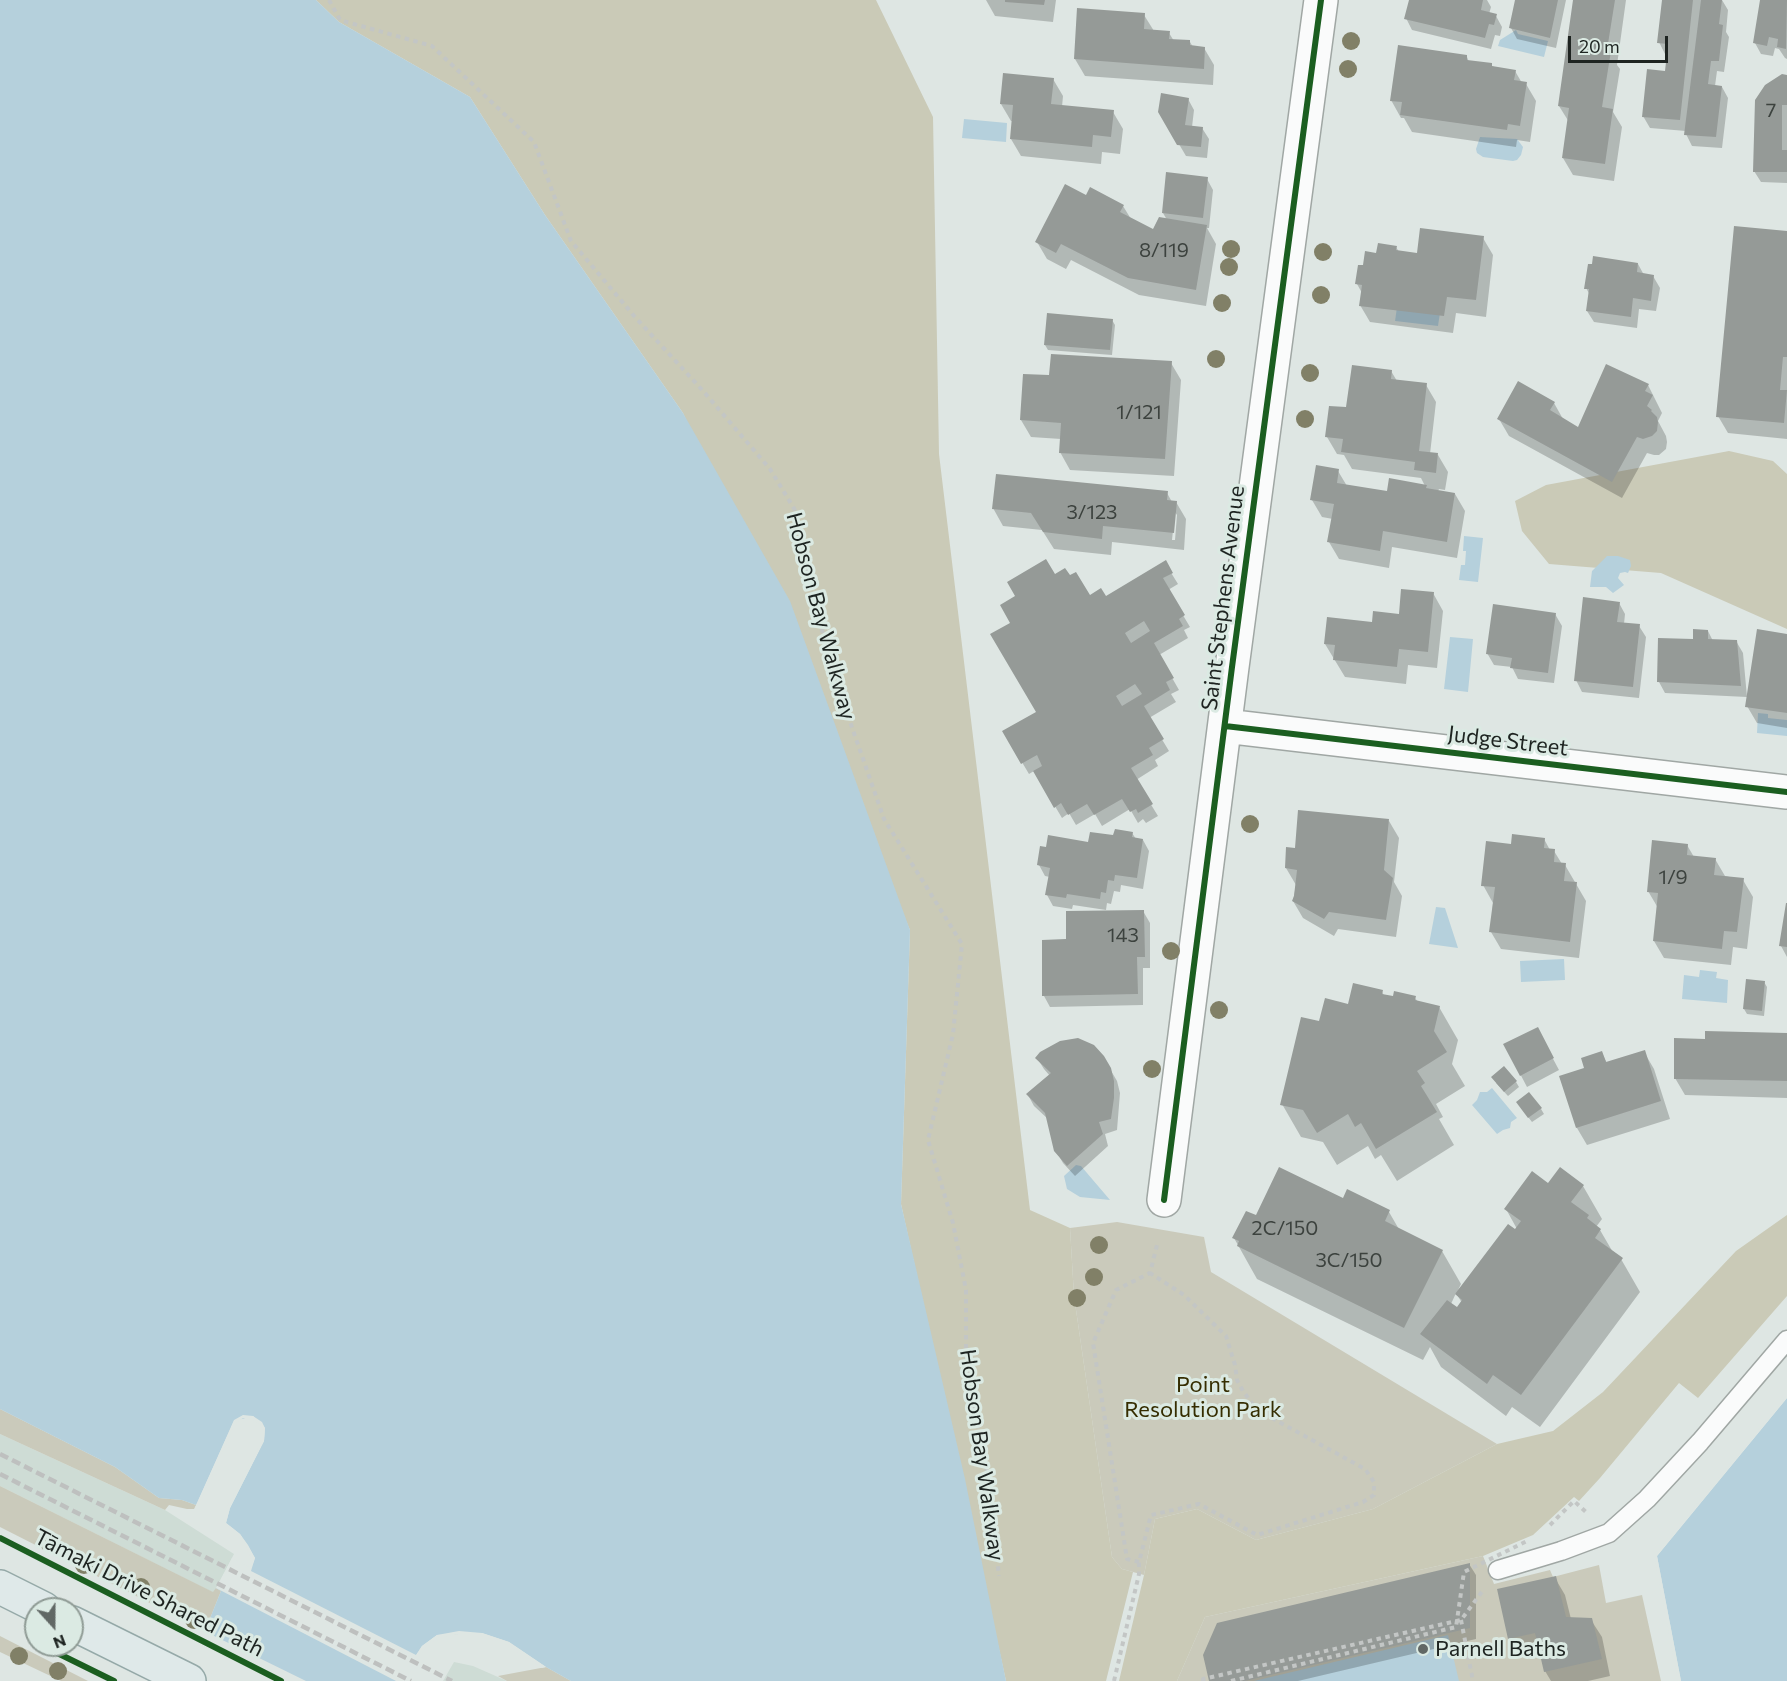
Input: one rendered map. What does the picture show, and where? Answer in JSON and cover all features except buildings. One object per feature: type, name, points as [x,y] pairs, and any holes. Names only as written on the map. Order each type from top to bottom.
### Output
[{"type":"main road","points":[[0,1587],[24,1599]]},
{"type":"main road","points":[[84,1629],[181,1677]]},
{"type":"street","name":"Saint Stephens Avenue","points":[[1164,1200],[1321,0]]},
{"type":"street","name":"Judge Street","points":[[1225,726],[1787,792]]},
{"type":"lane","points":[[1498,1570],[1544,1557],[1609,1533],[1647,1499],[1700,1442],[1787,1340]]},
{"type":"path","points":[[1139,1562],[1127,1559],[1093,1343],[1116,1290],[1150,1273],[1158,1241]]},
{"type":"path","points":[[1114,1681],[1151,1515],[1199,1504],[1257,1535],[1363,1502],[1374,1495],[1374,1482],[1365,1469],[1254,1406],[1237,1380],[1226,1336],[1184,1294],[1150,1273]]},
{"type":"path","points":[[1544,1531],[1575,1501]]},
{"type":"path","points":[[1231,1681],[1456,1627],[1464,1572],[1536,1536]]},
{"type":"path","points":[[1203,1681],[1203,1679],[1461,1620],[1498,1570]]},
{"type":"path","points":[[1461,1620],[1473,1681]]},
{"type":"shaded area","points":[[0,1434],[165,1510],[234,1554],[214,1593],[0,1486]]},
{"type":"shaded area","points":[[454,1662],[473,1666],[507,1681],[443,1681]]},
{"type":"green space","points":[[316,0],[876,0],[933,117],[939,454],[1030,1210],[1070,1228],[1074,1296],[1112,1557],[1122,1569],[1133,1572],[1106,1681],[1006,1681],[901,1204],[910,930],[683,413],[545,215],[470,97],[339,22]]},
{"type":"green space","points":[[1729,451],[1773,461],[1787,474],[1787,629],[1661,573],[1549,564],[1522,531],[1515,501],[1546,485]]},
{"type":"green space","points":[[1787,1215],[1787,1296],[1698,1398],[1679,1383],[1579,1501],[1574,1497],[1533,1535],[1483,1556],[1205,1617],[1177,1681],[1119,1681],[1155,1519],[1197,1509],[1256,1540],[1373,1509],[1497,1444],[1553,1431],[1603,1392],[1736,1251]]},
{"type":"green space","name":"Point Resolution Park","points":[[1117,1222],[1204,1237],[1211,1272],[1497,1444],[1373,1509],[1256,1540],[1197,1509],[1155,1519],[1144,1575],[1122,1569],[1112,1557],[1074,1296],[1070,1228]]},
{"type":"green space","points":[[0,1409],[115,1467],[159,1498],[182,1500],[196,1505],[194,1509],[169,1505],[165,1510],[0,1434]]},
{"type":"green space","points":[[0,1486],[213,1592],[216,1588],[221,1591],[205,1631],[0,1527]]},
{"type":"green space","name":"Parnell Baths","points":[[1483,1556],[1494,1584],[1550,1570],[1553,1577],[1599,1565],[1606,1603],[1642,1595],[1661,1681],[1177,1681],[1205,1617]]},
{"type":"green space","points":[[0,1636],[24,1648],[24,1657],[41,1657],[88,1681],[61,1681],[0,1652]]},
{"type":"green space","points":[[546,1667],[571,1681],[507,1681],[498,1676]]},
{"type":"water","points":[[0,0],[316,0],[339,22],[470,97],[545,215],[683,413],[790,601],[910,930],[901,1204],[965,1479],[1006,1681],[571,1681],[509,1642],[482,1633],[437,1635],[422,1646],[400,1681],[181,1681],[221,1591],[216,1588],[250,1571],[255,1558],[240,1534],[226,1523],[230,1508],[264,1441],[265,1428],[253,1416],[234,1421],[196,1505],[182,1500],[159,1498],[115,1467],[0,1409]]},
{"type":"water","points":[[1516,30],[1518,34],[1548,41],[1544,57],[1498,46],[1500,40]]},
{"type":"water","points":[[964,119],[1007,123],[1006,142],[962,138]]},
{"type":"water","points":[[1480,137],[1517,139],[1523,147],[1521,155],[1513,161],[1483,157],[1477,153],[1476,149]]},
{"type":"water","points":[[1397,307],[1440,313],[1438,326],[1395,321]]},
{"type":"water","points":[[1464,536],[1483,538],[1478,582],[1459,580],[1461,565],[1465,565]]},
{"type":"water","points":[[1607,556],[1618,556],[1630,560],[1631,566],[1628,573],[1620,573],[1618,578],[1624,585],[1613,593],[1606,587],[1590,587],[1592,571]]},
{"type":"water","points":[[1450,637],[1473,639],[1468,692],[1444,689]]},
{"type":"water","points":[[1758,713],[1768,714],[1768,718],[1787,720],[1787,736],[1757,733]]},
{"type":"water","points":[[1436,907],[1445,908],[1458,948],[1429,944]]},
{"type":"water","points":[[1564,959],[1565,980],[1521,982],[1520,961]]},
{"type":"water","points":[[1700,970],[1717,972],[1716,978],[1728,980],[1727,1003],[1682,999],[1684,975],[1699,977]]},
{"type":"water","points":[[1492,1088],[1517,1118],[1511,1122],[1510,1128],[1497,1134],[1472,1105],[1480,1092],[1487,1092]]},
{"type":"water","points":[[1076,1165],[1081,1166],[1110,1200],[1080,1197],[1067,1189],[1064,1176]]},
{"type":"water","points":[[1787,1398],[1787,1681],[1681,1681],[1657,1556]]},
{"type":"water","points":[[1448,1635],[1459,1681],[1254,1681]]},
{"type":"pier","points":[[1787,1395],[1787,1398],[1657,1556],[1681,1681],[1678,1681],[1654,1555]]},
{"type":"pier","points":[[243,1415],[253,1416],[262,1422],[265,1428],[264,1441],[230,1508],[226,1523],[240,1534],[255,1558],[251,1571],[416,1655],[422,1646],[437,1635],[459,1631],[482,1633],[509,1642],[546,1667],[542,1668],[507,1645],[481,1636],[459,1634],[438,1638],[425,1648],[404,1681],[396,1681],[216,1588],[232,1558],[249,1567],[251,1559],[246,1546],[223,1523],[227,1507],[262,1440],[262,1429],[252,1419],[243,1418],[236,1423],[198,1506],[195,1508],[234,1420]]},
{"type":"pier","points":[[202,1630],[306,1681],[178,1681]]},
{"type":"railway","points":[[0,1454],[452,1681]]},
{"type":"railway","points":[[0,1474],[411,1681]]},
{"type":"cycle path","points":[[1164,1200],[1321,0]]},
{"type":"cycle path","points":[[1225,726],[1787,792]]},
{"type":"cycle path","name":"Tāmaki Drive Shared Path","points":[[0,1538],[281,1681]]},
{"type":"cycle path","points":[[65,1657],[114,1681]]},
{"type":"place","name":"Parnell Baths","points":[[1423,1649]]}]
